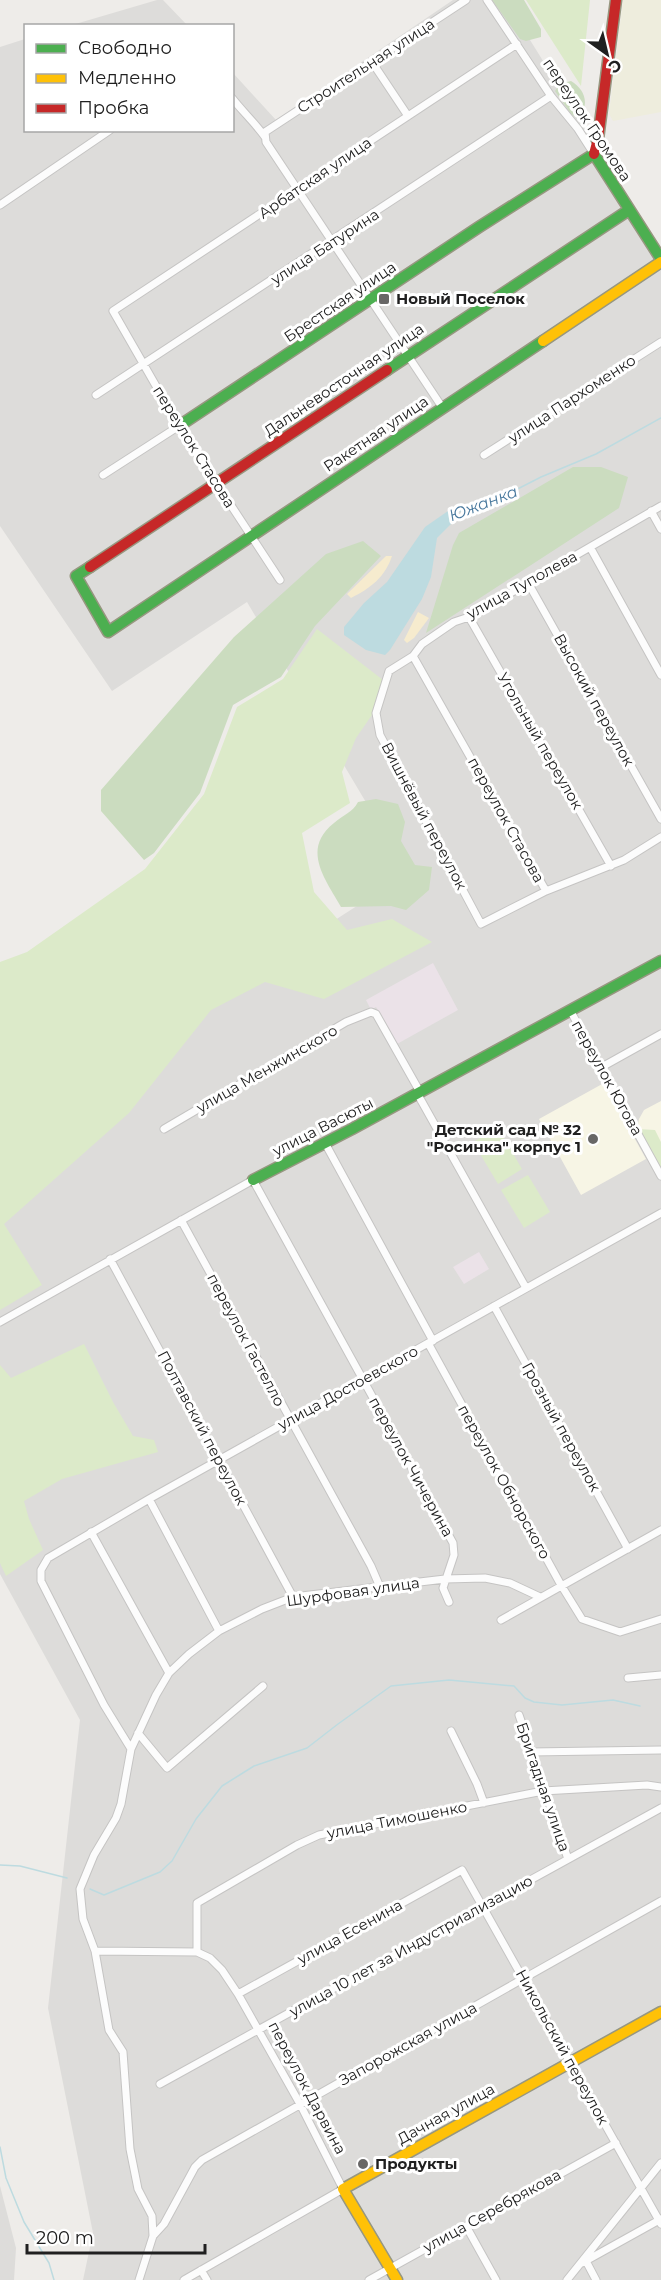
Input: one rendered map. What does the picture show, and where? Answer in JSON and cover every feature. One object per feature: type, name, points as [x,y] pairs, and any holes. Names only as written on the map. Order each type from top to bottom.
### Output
[{"type":"street","name":"Строительная улица","points":[[265,135],[466,0]]},
{"type":"street","name":"переулок Громова","points":[[487,0],[551,96],[578,129],[661,260]]},
{"type":"street","points":[[594,154],[598,139],[616,0]]},
{"type":"street","name":"Арбатская улица","points":[[113,311],[517,44]]},
{"type":"street","points":[[372,62],[408,116]]},
{"type":"street","name":"улица Батурина","points":[[96,395],[551,96]]},
{"type":"street","points":[[234,101],[244,115],[255,122],[265,135],[266,142],[442,407]]},
{"type":"street","points":[[0,205],[107,132]]},
{"type":"street","name":"Брестская улица","points":[[103,475],[594,154]]},
{"type":"street","name":"Дальневосточная улица","points":[[108,632],[76,576],[629,210]]},
{"type":"street","name":"Ракетная улица","points":[[108,632],[661,260]]},
{"type":"street","name":"переулок Стасова","points":[[113,311],[179,426],[280,580]]},
{"type":"street","name":"улица Пархоменко","points":[[484,455],[661,342]]},
{"type":"street","name":"улица Туполева","points":[[389,672],[413,656],[422,644],[454,622],[469,617],[527,581],[661,506]]},
{"type":"street","points":[[651,512],[661,529]]},
{"type":"street","points":[[590,547],[661,675]]},
{"type":"street","name":"Высокий переулок","points":[[527,581],[661,819]]},
{"type":"street","name":"Угольный переулок","points":[[469,617],[611,866]]},
{"type":"street","name":"переулок Стасова","points":[[413,656],[546,891]]},
{"type":"street","name":"Вишнёвый переулок","points":[[389,672],[376,713],[380,735],[481,924],[546,891]]},
{"type":"street","points":[[546,891],[611,866],[661,837]]},
{"type":"street","name":"улица Васюты","points":[[0,1322],[253,1179],[419,1093],[661,961]]},
{"type":"street","name":"переулок Югова","points":[[570,1010],[661,1176]]},
{"type":"street","name":"улица Менжинского","points":[[164,1129],[346,1022],[371,1012],[376,1014],[419,1093]]},
{"type":"street","points":[[600,1068],[661,1034]]},
{"type":"street","points":[[419,1093],[526,1288]]},
{"type":"street","name":"переулок Обнорского","points":[[325,1143],[561,1585],[582,1619],[620,1632],[661,1619]]},
{"type":"street","name":"переулок Чичерина","points":[[253,1179],[453,1543],[454,1555],[443,1588],[449,1602]]},
{"type":"street","name":"улица Достоевского","points":[[132,1749],[104,1705],[41,1581],[41,1570],[48,1558],[526,1288],[660,1216]]},
{"type":"street","name":"переулок Гастелло","points":[[181,1220],[371,1566],[380,1587]]},
{"type":"street","name":"Полтавский переулок","points":[[110,1259],[293,1597]]},
{"type":"street","name":"Грозный переулок","points":[[494,1306],[628,1549]]},
{"type":"street","points":[[149,1499],[219,1631]]},
{"type":"street","points":[[501,1620],[661,1530]]},
{"type":"street","points":[[91,1532],[169,1673]]},
{"type":"street","name":"Шурфовая улица","points":[[95,1951],[83,1919],[80,1889],[94,1855],[116,1818],[138,1733],[169,1673],[189,1654],[219,1631],[262,1609],[293,1597],[445,1579],[485,1578],[510,1583],[540,1597]]},
{"type":"street","points":[[628,1678],[661,1675]]},
{"type":"street","points":[[138,1733],[167,1768],[263,1686]]},
{"type":"street","name":"Бригадная улица","points":[[519,1715],[568,1859]]},
{"type":"street","points":[[451,1731],[484,1803]]},
{"type":"street","points":[[531,1752],[661,1750]]},
{"type":"street","name":"улица Тимошенко","points":[[197,1952],[197,1903],[319,1835],[543,1791],[647,1785],[661,1787]]},
{"type":"street","name":"улица 10 лет за Индустриализацию","points":[[160,2084],[661,1808]]},
{"type":"street","name":"Никольский переулок","points":[[462,1870],[660,2221]]},
{"type":"street","name":"улица Есенина","points":[[238,1994],[462,1870]]},
{"type":"street","name":"Запорожская улица","points":[[153,2236],[164,2224],[195,2168],[202,2160],[661,1900]]},
{"type":"street","points":[[139,2280],[153,2236],[152,2216],[138,2189],[130,2149],[123,2052],[109,2030],[95,1951],[197,1952]]},
{"type":"street","name":"переулок Дарвина","points":[[197,1952],[210,1958],[222,1970],[238,1994],[300,2104],[343,2189],[397,2280]]},
{"type":"street","name":"Дачная улица","points":[[184,2280],[661,2012]]},
{"type":"street","name":"улица Серебрякова","points":[[369,2280],[616,2143]]},
{"type":"street","points":[[567,2280],[661,2163]]},
{"type":"street","points":[[582,2263],[660,2221]]},
{"type":"street","points":[[466,2226],[496,2280]]},
{"type":"street","points":[[582,2263],[596,2280]]},
{"type":"street","points":[[201,2270],[207,2280]]},
{"type":"shaded area","points":[[163,0],[186,24],[75,24]]},
{"type":"shaded area","points":[[453,0],[505,0],[661,250],[661,2280],[83,2280],[93,2233],[48,2008],[80,1720],[0,1574],[0,1203],[129,1053],[408,873],[247,602],[112,691],[0,526],[0,47],[24,39],[24,132],[234,132],[234,74],[276,120]]},
{"type":"shaded area","points":[[623,0],[661,0],[661,112],[613,121],[609,114]]},
{"type":"shaded area","points":[[433,963],[458,1010],[397,1044],[376,1007],[371,1010],[366,1000]]},
{"type":"shaded area","name":"Детский сад № 32 \"Росинка\" корпус 1","points":[[604,1083],[646,1159],[581,1195],[539,1119]]},
{"type":"shaded area","points":[[661,1101],[661,1173],[637,1129],[644,1110]]},
{"type":"shaded area","points":[[479,1252],[489,1269],[464,1284],[453,1267]]},
{"type":"shaded area","points":[[0,2186],[16,2248],[14,2280],[0,2280]]},
{"type":"green space","points":[[492,0],[524,0],[541,29],[541,37],[526,41],[520,39]]},
{"type":"green space","points":[[526,0],[590,0],[581,86]]},
{"type":"green space","points":[[571,81],[580,88],[585,103],[577,118],[571,114],[555,91],[560,84]]},
{"type":"green space","points":[[573,467],[601,467],[628,477],[619,508],[426,633],[453,545],[459,533]]},
{"type":"green space","points":[[363,541],[381,556],[315,626],[281,677],[233,705],[200,793],[154,853],[144,860],[101,811],[101,790],[234,637],[326,554]]},
{"type":"green space","points":[[317,629],[383,680],[374,712],[356,738],[342,772],[350,803],[302,833],[314,892],[347,930],[392,919],[432,942],[324,999],[265,982],[211,1010],[129,1113],[4,1224],[42,1285],[0,1310],[0,962],[27,952],[145,869],[204,794],[237,707],[283,679]]},
{"type":"green space","points":[[376,799],[398,804],[405,822],[401,841],[415,865],[432,867],[429,890],[406,910],[391,906],[341,907],[319,864],[317,854],[324,833],[358,802]]},
{"type":"green space","points":[[498,1128],[522,1169],[498,1184],[473,1142]]},
{"type":"green space","points":[[637,1129],[655,1130],[661,1142],[661,1172]]},
{"type":"green space","points":[[528,1175],[550,1212],[524,1228],[501,1190]]},
{"type":"green space","points":[[84,1344],[133,1436],[154,1440],[158,1452],[62,1479],[24,1501],[29,1519],[43,1550],[6,1576],[0,1563],[0,1365],[11,1378]]},
{"type":"sand","points":[[386,556],[392,556],[381,576],[371,586],[351,598],[347,594]]},
{"type":"sand","points":[[418,612],[429,618],[414,638],[407,643],[404,640]]},
{"type":"water","points":[[448,511],[454,521],[437,538],[431,577],[422,599],[390,650],[385,655],[366,650],[344,635],[344,627],[364,603],[387,582],[425,527]]},
{"type":"waterway","name":"Южанка","points":[[450,514],[492,502],[541,477],[596,454],[661,418]]},
{"type":"waterway","points":[[90,1889],[104,1895],[160,1872],[172,1861],[196,1819],[222,1786],[254,1766],[307,1748],[391,1686],[449,1680],[514,1686],[525,1698],[534,1702],[562,1705],[613,1700],[640,1706]]},
{"type":"waterway","points":[[0,1865],[20,1866],[67,1878]]},
{"type":"waterway","points":[[0,2147],[6,2178],[24,2222],[49,2263],[54,2280]]},
{"type":"traffic: fast","points":[[594,154],[661,259]]},
{"type":"traffic: fast","points":[[179,426],[479,227],[594,154]]},
{"type":"traffic: fast","points":[[387,370],[629,210]]},
{"type":"traffic: fast","points":[[90,567],[76,576],[108,632],[543,341]]},
{"type":"traffic: fast","points":[[253,1180],[352,1129],[661,961]]},
{"type":"traffic: slow","points":[[543,341],[661,262]]},
{"type":"traffic: slow","points":[[397,2280],[343,2189],[661,2012]]},
{"type":"traffic: jam","points":[[594,154],[598,139],[616,0]]},
{"type":"traffic: jam","points":[[90,567],[387,370]]},
{"type":"place","name":"Новый Поселок","points":[[384,299]]},
{"type":"place","name":"Детский сад № 32 \"Росинка\" корпус 1","points":[[593,1139]]},
{"type":"place","name":"Продукты","points":[[363,2164]]}]
